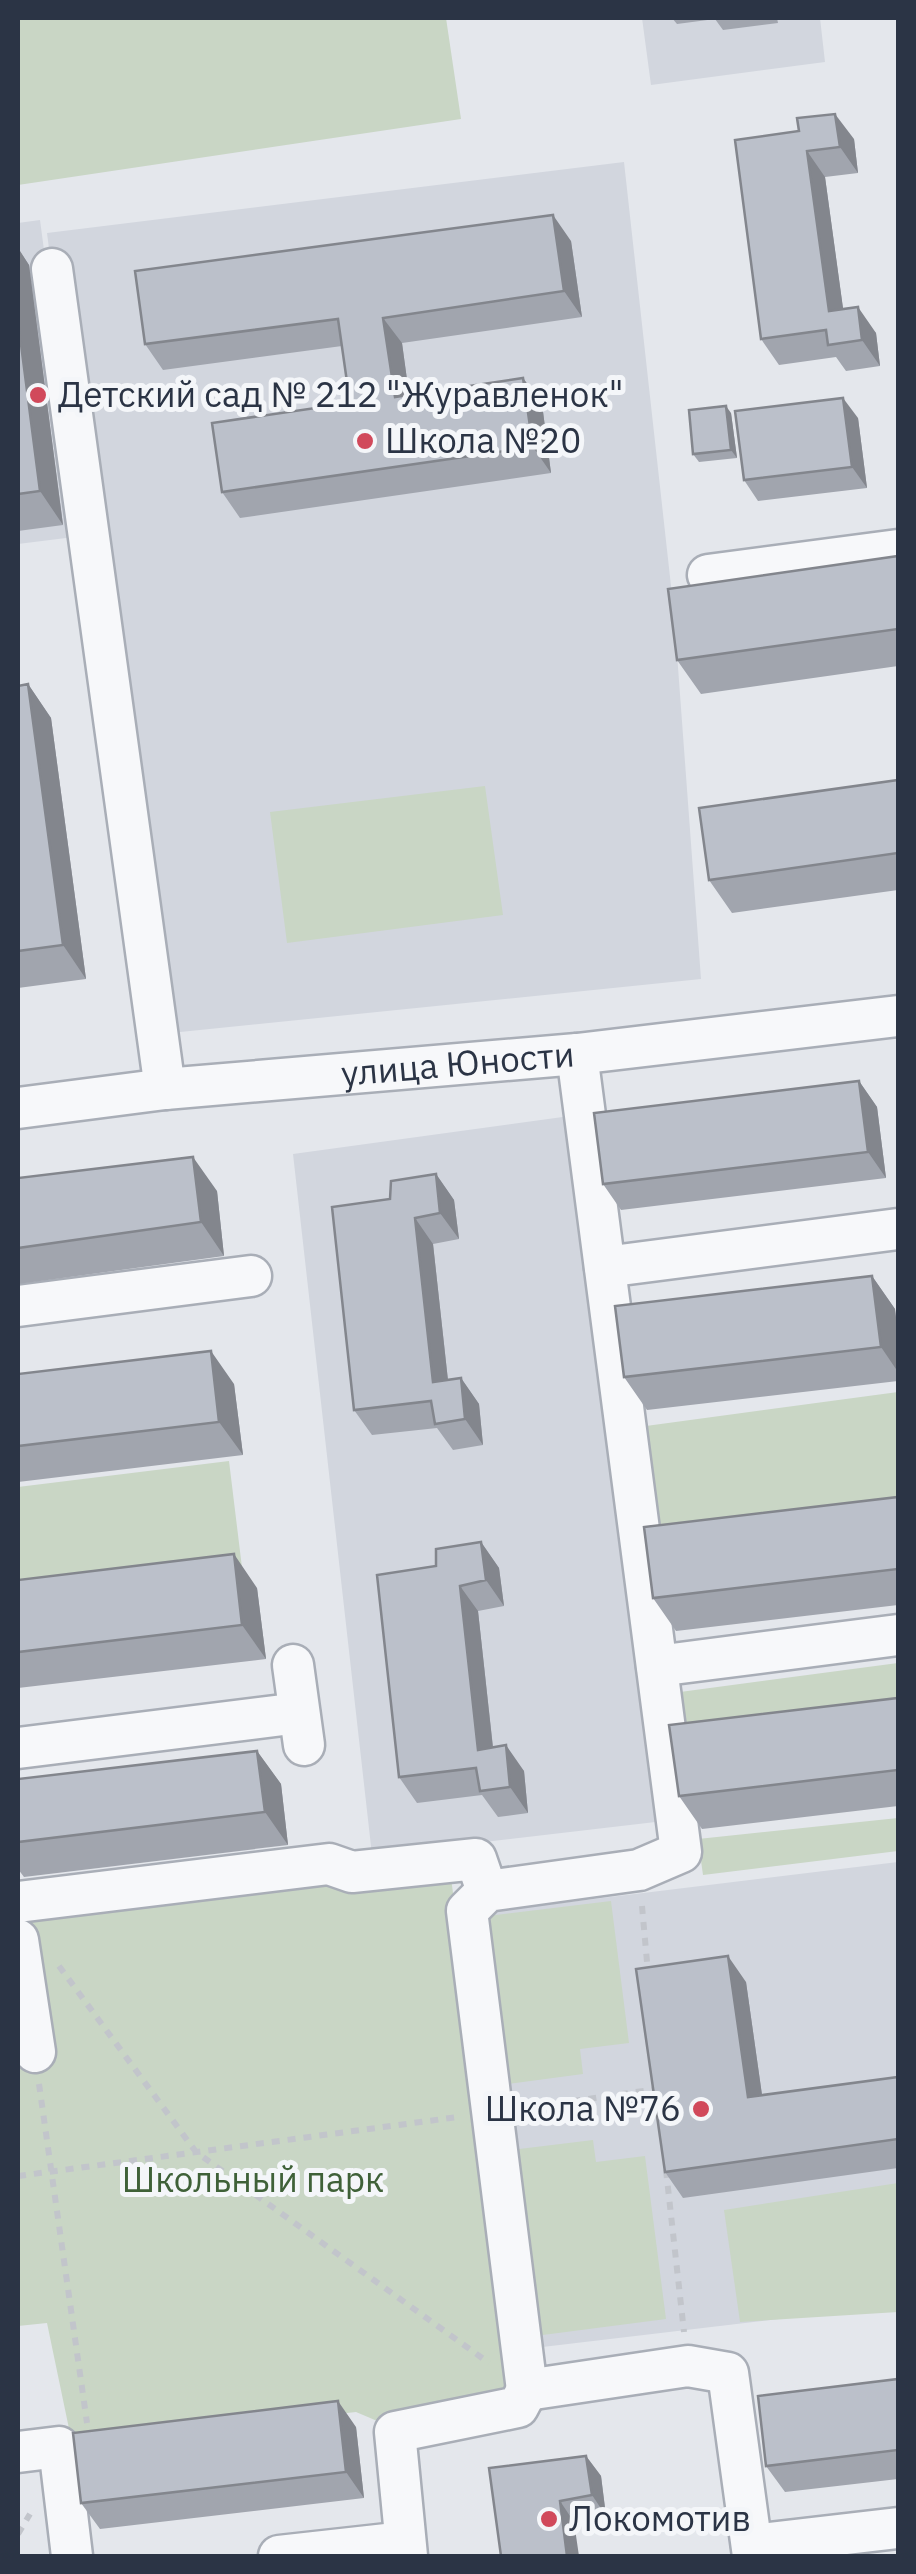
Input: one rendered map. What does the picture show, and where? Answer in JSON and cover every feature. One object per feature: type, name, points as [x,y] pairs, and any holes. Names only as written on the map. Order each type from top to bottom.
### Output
[{"type":"street","points":[[52,270],[165,1090]]},
{"type":"street","points":[[708,575],[898,550]]},
{"type":"street","name":"улица Юности","points":[[18,1108],[165,1090],[577,1054],[898,1016]]},
{"type":"street","points":[[280,2556],[406,2549],[395,2432],[518,2406],[526,2390],[467,1911],[488,1891],[640,1870],[681,1852],[577,1054]]},
{"type":"street","points":[[605,1267],[898,1229]]},
{"type":"street","points":[[18,1306],[251,1276]]},
{"type":"street","points":[[657,1666],[898,1636]]},
{"type":"street","points":[[18,1748],[302,1729],[293,1665]]},
{"type":"street","points":[[18,1902],[330,1864],[352,1872],[476,1859],[488,1891]]},
{"type":"street","points":[[34,1948],[35,2052]]},
{"type":"street","points":[[526,2390],[688,2366],[728,2373],[753,2551],[898,2528]]},
{"type":"street","points":[[18,2452],[59,2446],[72,2556]]},
{"type":"path","points":[[640,1870],[648,1980]]},
{"type":"path","points":[[34,1948],[196,2152],[526,2390]]},
{"type":"path","points":[[35,2052],[87,2425],[61,2466]]},
{"type":"path","points":[[656,2071],[659,2109]]},
{"type":"path","points":[[18,2176],[657,2090]]},
{"type":"path","points":[[666,2168],[688,2366]]},
{"type":"shaded area","points":[[642,18],[820,18],[825,62],[651,85]]},
{"type":"shaded area","name":"Школа №20","points":[[624,162],[674,613],[701,979],[151,1035],[47,233]]},
{"type":"shaded area","name":"Детский сад № 212 \"Журавленок\"","points":[[40,220],[82,536],[18,544],[18,223]]},
{"type":"shaded area","points":[[570,1116],[664,1821],[372,1855],[293,1154]]},
{"type":"shaded area","name":"Школа №76","points":[[898,1862],[898,2305],[534,2348],[479,1913]]},
{"type":"green space","points":[[18,18],[446,18],[461,119],[18,185]]},
{"type":"green space","points":[[485,786],[503,915],[287,943],[270,812]]},
{"type":"green space","points":[[898,1392],[898,1514],[663,1542],[646,1426]]},
{"type":"green space","points":[[229,1461],[244,1584],[18,1610],[18,1487]]},
{"type":"green space","points":[[898,1663],[898,1721],[686,1747],[680,1692]]},
{"type":"green space","points":[[898,1818],[898,1851],[703,1875],[698,1839]]},
{"type":"green space","name":"Школьный парк","points":[[327,1874],[451,1878],[518,2377],[515,2402],[389,2426],[356,2412],[72,2443],[47,2323],[18,2326],[18,2042],[46,2038],[30,1909]]},
{"type":"green space","points":[[611,1901],[629,2043],[580,2049],[583,2074],[501,2085],[479,1917]]},
{"type":"green space","points":[[593,2140],[596,2162],[645,2156],[666,2319],[535,2336],[511,2150]]},
{"type":"green space","points":[[898,2183],[898,2312],[740,2322],[724,2210]]},
{"type":"building","points":[[835,114],[840,147],[807,151],[829,311],[858,307],[862,340],[828,345],[826,330],[761,339],[735,140],[799,131],[797,118]]},
{"type":"building","points":[[553,215],[564,291],[383,318],[395,397],[523,378],[533,447],[222,492],[212,423],[350,403],[338,319],[145,344],[135,271]]},
{"type":"building","points":[[18,321],[40,491],[18,494]]},
{"type":"building","points":[[843,398],[852,467],[744,480],[735,411]]},
{"type":"building","points":[[726,406],[731,450],[693,454],[689,410]]},
{"type":"building","points":[[898,556],[898,629],[677,660],[668,589]]},
{"type":"building","points":[[28,684],[63,945],[18,951],[18,686]]},
{"type":"building","points":[[898,780],[898,853],[709,880],[699,808]]},
{"type":"building","points":[[859,1081],[868,1152],[603,1184],[594,1113]]},
{"type":"building","points":[[193,1157],[201,1222],[18,1248],[18,1178]]},
{"type":"building","points":[[436,1174],[440,1213],[415,1218],[433,1382],[461,1378],[465,1419],[435,1424],[431,1401],[354,1410],[332,1207],[390,1199],[391,1181]]},
{"type":"building","points":[[872,1276],[881,1347],[624,1377],[615,1306]]},
{"type":"building","points":[[211,1351],[219,1422],[18,1446],[18,1374]]},
{"type":"building","points":[[898,1497],[898,1569],[653,1598],[644,1527]]},
{"type":"building","points":[[481,1542],[486,1580],[460,1586],[478,1750],[506,1745],[510,1787],[480,1791],[476,1768],[399,1777],[377,1575],[436,1566],[436,1549]]},
{"type":"building","points":[[234,1554],[242,1625],[18,1652],[18,1580]]},
{"type":"building","points":[[898,1698],[898,1770],[679,1796],[669,1725]]},
{"type":"building","points":[[257,1751],[265,1812],[18,1842],[18,1779]]},
{"type":"building","points":[[728,1956],[748,2097],[898,2077],[898,2139],[665,2172],[636,1969]]},
{"type":"building","points":[[898,2379],[898,2450],[766,2466],[758,2396]]},
{"type":"building","points":[[338,2401],[346,2472],[81,2503],[73,2433]]},
{"type":"building","name":"Локомотив","points":[[586,2456],[592,2495],[560,2501],[567,2556],[501,2556],[489,2468]]},
{"type":"place","name":"Детский сад № 212 \"Журавленок\"","points":[[38,395]]},
{"type":"place","name":"Школа №20","points":[[365,441]]},
{"type":"place","name":"Школа №76","points":[[701,2109]]},
{"type":"place","name":"Локомотив","points":[[549,2519]]}]
